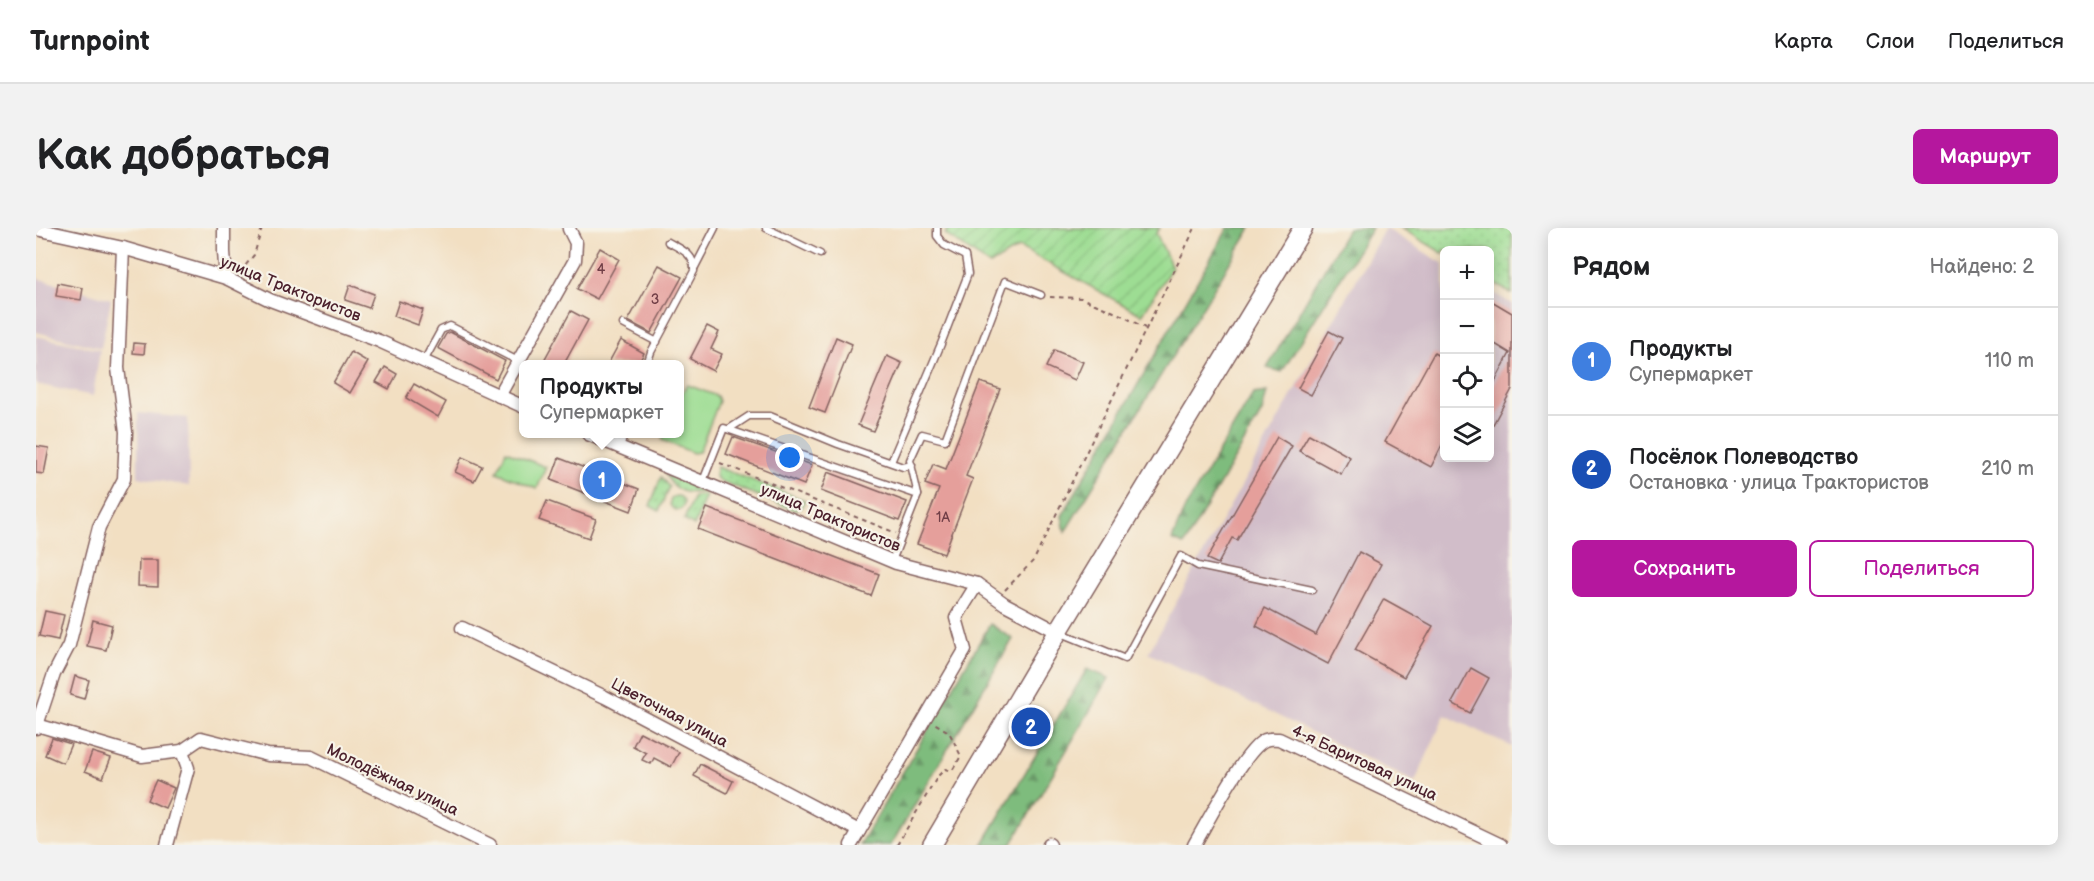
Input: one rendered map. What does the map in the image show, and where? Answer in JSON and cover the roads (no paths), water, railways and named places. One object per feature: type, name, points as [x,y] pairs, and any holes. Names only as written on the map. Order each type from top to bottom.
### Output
[{"type":"main road","points":[[932,845],[1303,228]]},
{"type":"street","points":[[224,228],[224,252],[230,280]]},
{"type":"street","points":[[520,360],[575,260],[576,243],[569,228]]},
{"type":"street","name":"улица Трактористов","points":[[36,229],[123,248],[230,280],[270,300],[380,341],[519,405]]},
{"type":"street","points":[[37,727],[54,674],[69,645],[99,527],[124,479],[126,432],[118,368],[123,248]]},
{"type":"street","points":[[499,396],[519,362]]},
{"type":"street","name":"улица Трактористов","points":[[598,438],[892,561],[977,584],[1005,604],[1058,632]]},
{"type":"street","points":[[850,845],[965,650],[956,618],[977,584]]},
{"type":"street","name":"Цветочная улица","points":[[462,628],[605,697],[859,831]]},
{"type":"street","name":"Молодёжная улица","points":[[37,727],[142,756],[182,751],[201,738],[268,755],[311,757],[490,845]]},
{"type":"street","name":"4-я Баритовая улица","points":[[1194,845],[1245,761],[1258,745],[1270,738],[1279,739],[1501,845]]},
{"type":"street","points":[[167,845],[188,768],[182,751]]},
{"type":"lane","points":[[649,360],[715,228]]},
{"type":"lane","points":[[766,228],[820,254]]},
{"type":"lane","points":[[891,462],[968,274],[965,256],[944,245],[937,236],[937,228]]},
{"type":"lane","points":[[668,242],[686,251],[691,257],[694,271]]},
{"type":"lane","points":[[892,561],[918,495],[910,460],[921,434],[945,440],[1005,281],[1041,295]]},
{"type":"lane","points":[[623,324],[657,342]]},
{"type":"lane","points":[[424,361],[441,330],[447,326],[454,327],[519,362]]},
{"type":"lane","points":[[729,429],[749,416],[770,416],[903,467],[912,465]]},
{"type":"lane","points":[[703,481],[724,428],[918,495]]},
{"type":"lane","points":[[620,447],[623,438]]},
{"type":"lane","points":[[1058,632],[1125,659],[1181,556],[1198,566],[1312,590]]},
{"type":"place","name":"Продукты","points":[[602,480]]},
{"type":"place","name":"Посёлок Полеводство","points":[[1031,727]]}]
